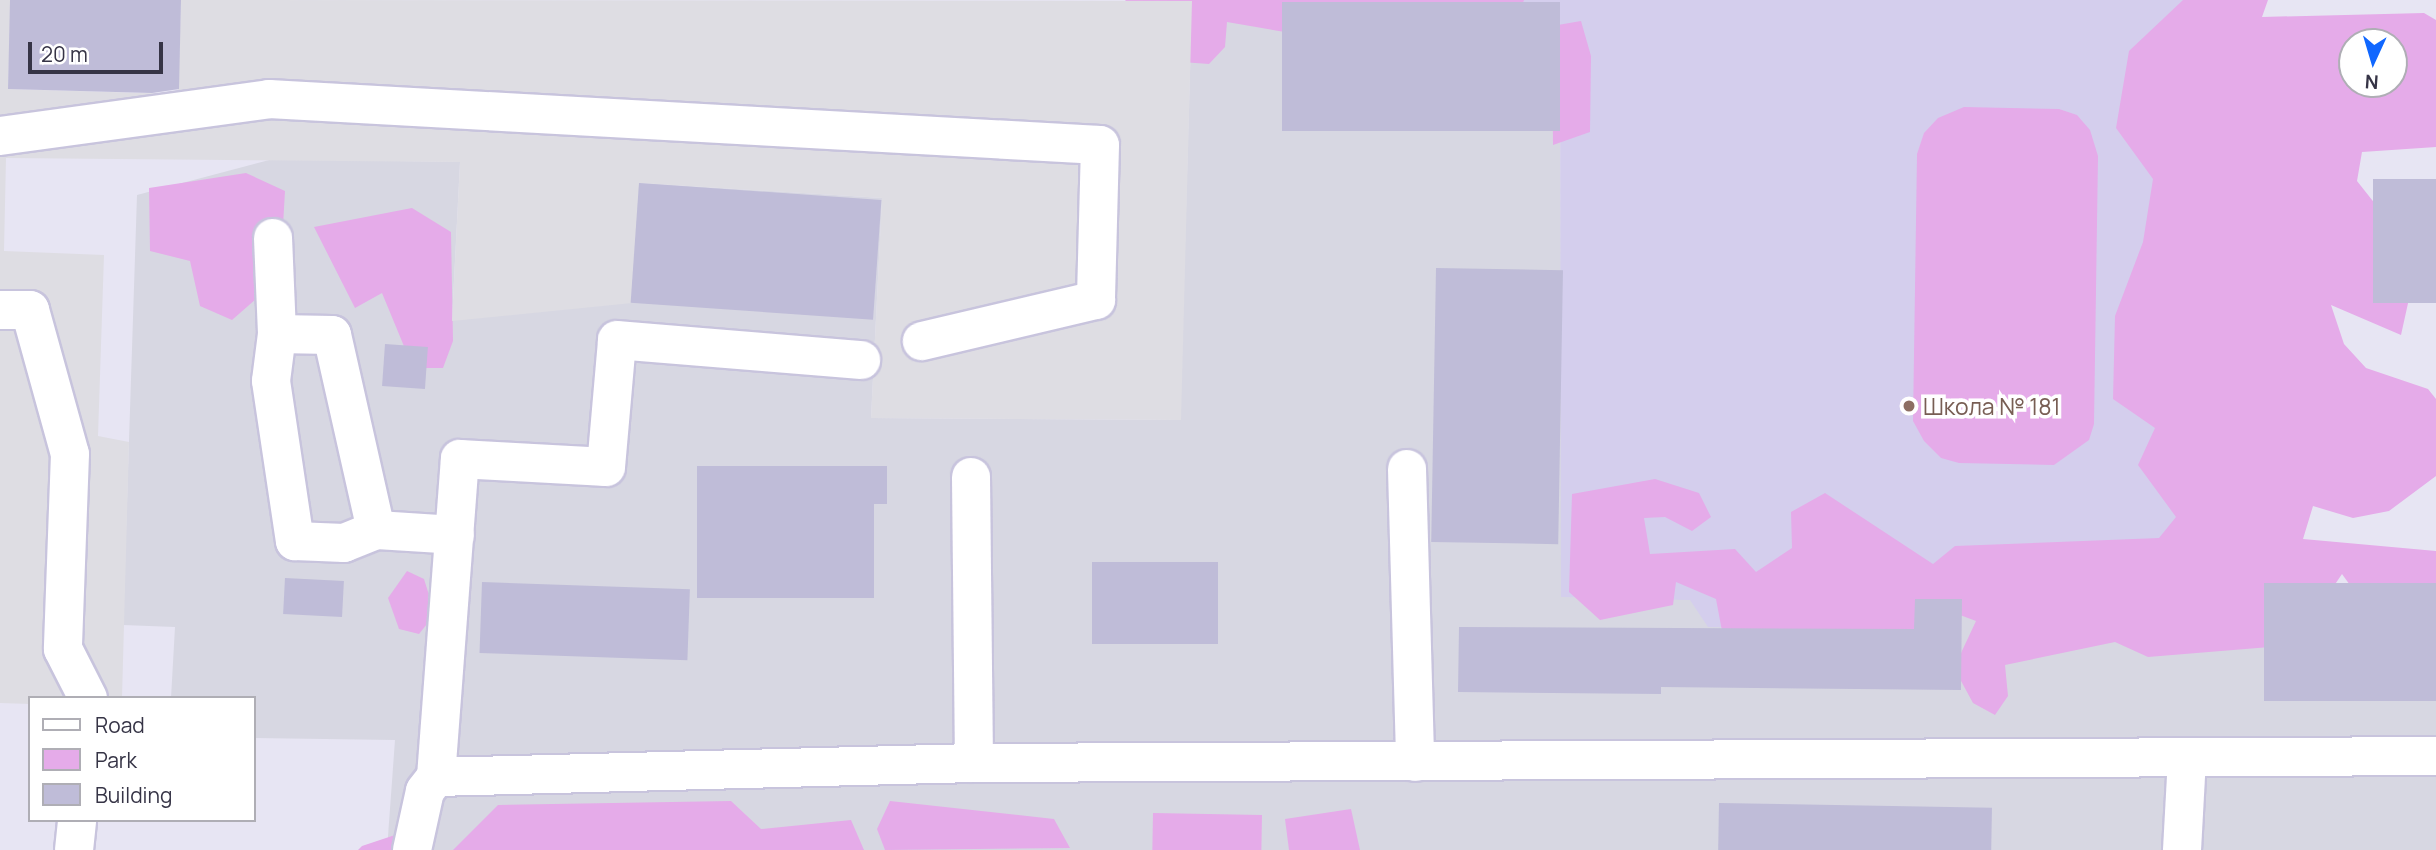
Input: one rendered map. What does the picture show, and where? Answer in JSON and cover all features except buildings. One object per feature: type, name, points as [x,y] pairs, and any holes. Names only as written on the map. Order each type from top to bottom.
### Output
[{"type":"lane","points":[[0,136],[268,99],[1100,145],[1096,300],[922,341]]},
{"type":"lane","points":[[274,238],[277,334],[271,381],[295,541],[344,543],[376,530],[455,535]]},
{"type":"lane","points":[[0,310],[30,310],[70,454],[63,649],[87,696]]},
{"type":"lane","points":[[277,334],[332,335],[376,530]]},
{"type":"lane","points":[[412,850],[425,791],[436,777],[460,459],[606,467],[617,340],[861,360]]},
{"type":"lane","points":[[1407,469],[1415,762]]},
{"type":"lane","points":[[971,477],[974,764]]},
{"type":"lane","points":[[436,777],[974,764],[2436,756]]},
{"type":"lane","points":[[2182,850],[2187,758]]},
{"type":"lane","points":[[75,850],[77,822]]},
{"type":"shaded area","points":[[0,0],[11,0],[8,89],[178,94],[181,0],[1192,1],[1181,420],[871,418],[882,198],[639,183],[632,303],[452,321],[460,162],[6,158],[4,251],[104,255],[98,436],[129,442],[122,696],[28,696],[28,704],[0,703]]},
{"type":"shaded area","points":[[1510,0],[1560,4],[1562,597],[1915,599],[2264,583],[2436,584],[2436,850],[387,850],[395,740],[256,738],[256,696],[171,696],[175,627],[123,625],[137,195],[273,159],[460,162],[452,320],[639,183],[882,198],[871,418],[1180,420],[1192,1]]},
{"type":"shaded area","name":"Школа № 181","points":[[1510,0],[2242,0],[2264,583],[1962,599],[1914,629],[1708,627],[1690,600],[1561,597],[1560,5],[1510,5]]},
{"type":"green space","points":[[1125,0],[1524,0],[1511,31],[1308,36],[1227,22],[1225,47],[1209,64],[1182,62]]},
{"type":"green space","points":[[2183,0],[2268,0],[2262,17],[2424,13],[2436,20],[2436,147],[2362,152],[2357,181],[2418,258],[2401,335],[2331,305],[2344,344],[2366,368],[2428,389],[2436,399],[2436,476],[2389,511],[2353,518],[2313,506],[2303,539],[2436,551],[2436,617],[2365,606],[2342,574],[2294,645],[2148,657],[2115,642],[2005,665],[2008,696],[1995,715],[1973,703],[1954,668],[1976,621],[1944,609],[1933,643],[1725,647],[1716,599],[1676,582],[1673,605],[1600,620],[1569,592],[1572,494],[1655,479],[1699,493],[1711,517],[1692,531],[1665,517],[1644,518],[1650,554],[1735,549],[1756,572],[1792,548],[1791,512],[1825,493],[1933,564],[1955,546],[2159,538],[2176,517],[2138,465],[2155,428],[2113,399],[2115,316],[2143,242],[2153,179],[2116,128],[2129,51]]},
{"type":"green space","points":[[1581,21],[1591,56],[1590,132],[1553,145],[1552,26]]},
{"type":"green space","points":[[1964,107],[2059,109],[2077,115],[2090,130],[2098,156],[2094,424],[2089,440],[2054,465],[1959,463],[1941,458],[1924,441],[1913,421],[1917,154],[1924,133],[1938,118]]},
{"type":"green space","points":[[246,173],[285,191],[280,278],[232,320],[200,306],[190,261],[150,251],[149,188]]},
{"type":"green space","points":[[412,208],[451,232],[453,341],[443,368],[413,368],[382,293],[355,308],[314,227]]},
{"type":"green space","points":[[407,571],[424,579],[435,614],[419,634],[399,629],[388,598]]},
{"type":"green space","points":[[731,801],[761,829],[851,820],[864,850],[453,850],[498,805]]},
{"type":"green space","points":[[890,801],[1054,819],[1070,848],[885,850],[877,829]]},
{"type":"green space","points":[[1351,809],[1360,850],[1289,850],[1285,819]]},
{"type":"green space","points":[[1153,813],[1262,815],[1261,850],[1152,850]]},
{"type":"green space","points":[[395,835],[401,850],[358,850],[362,846]]},
{"type":"place","name":"Школа № 181","points":[[1909,406]]}]
